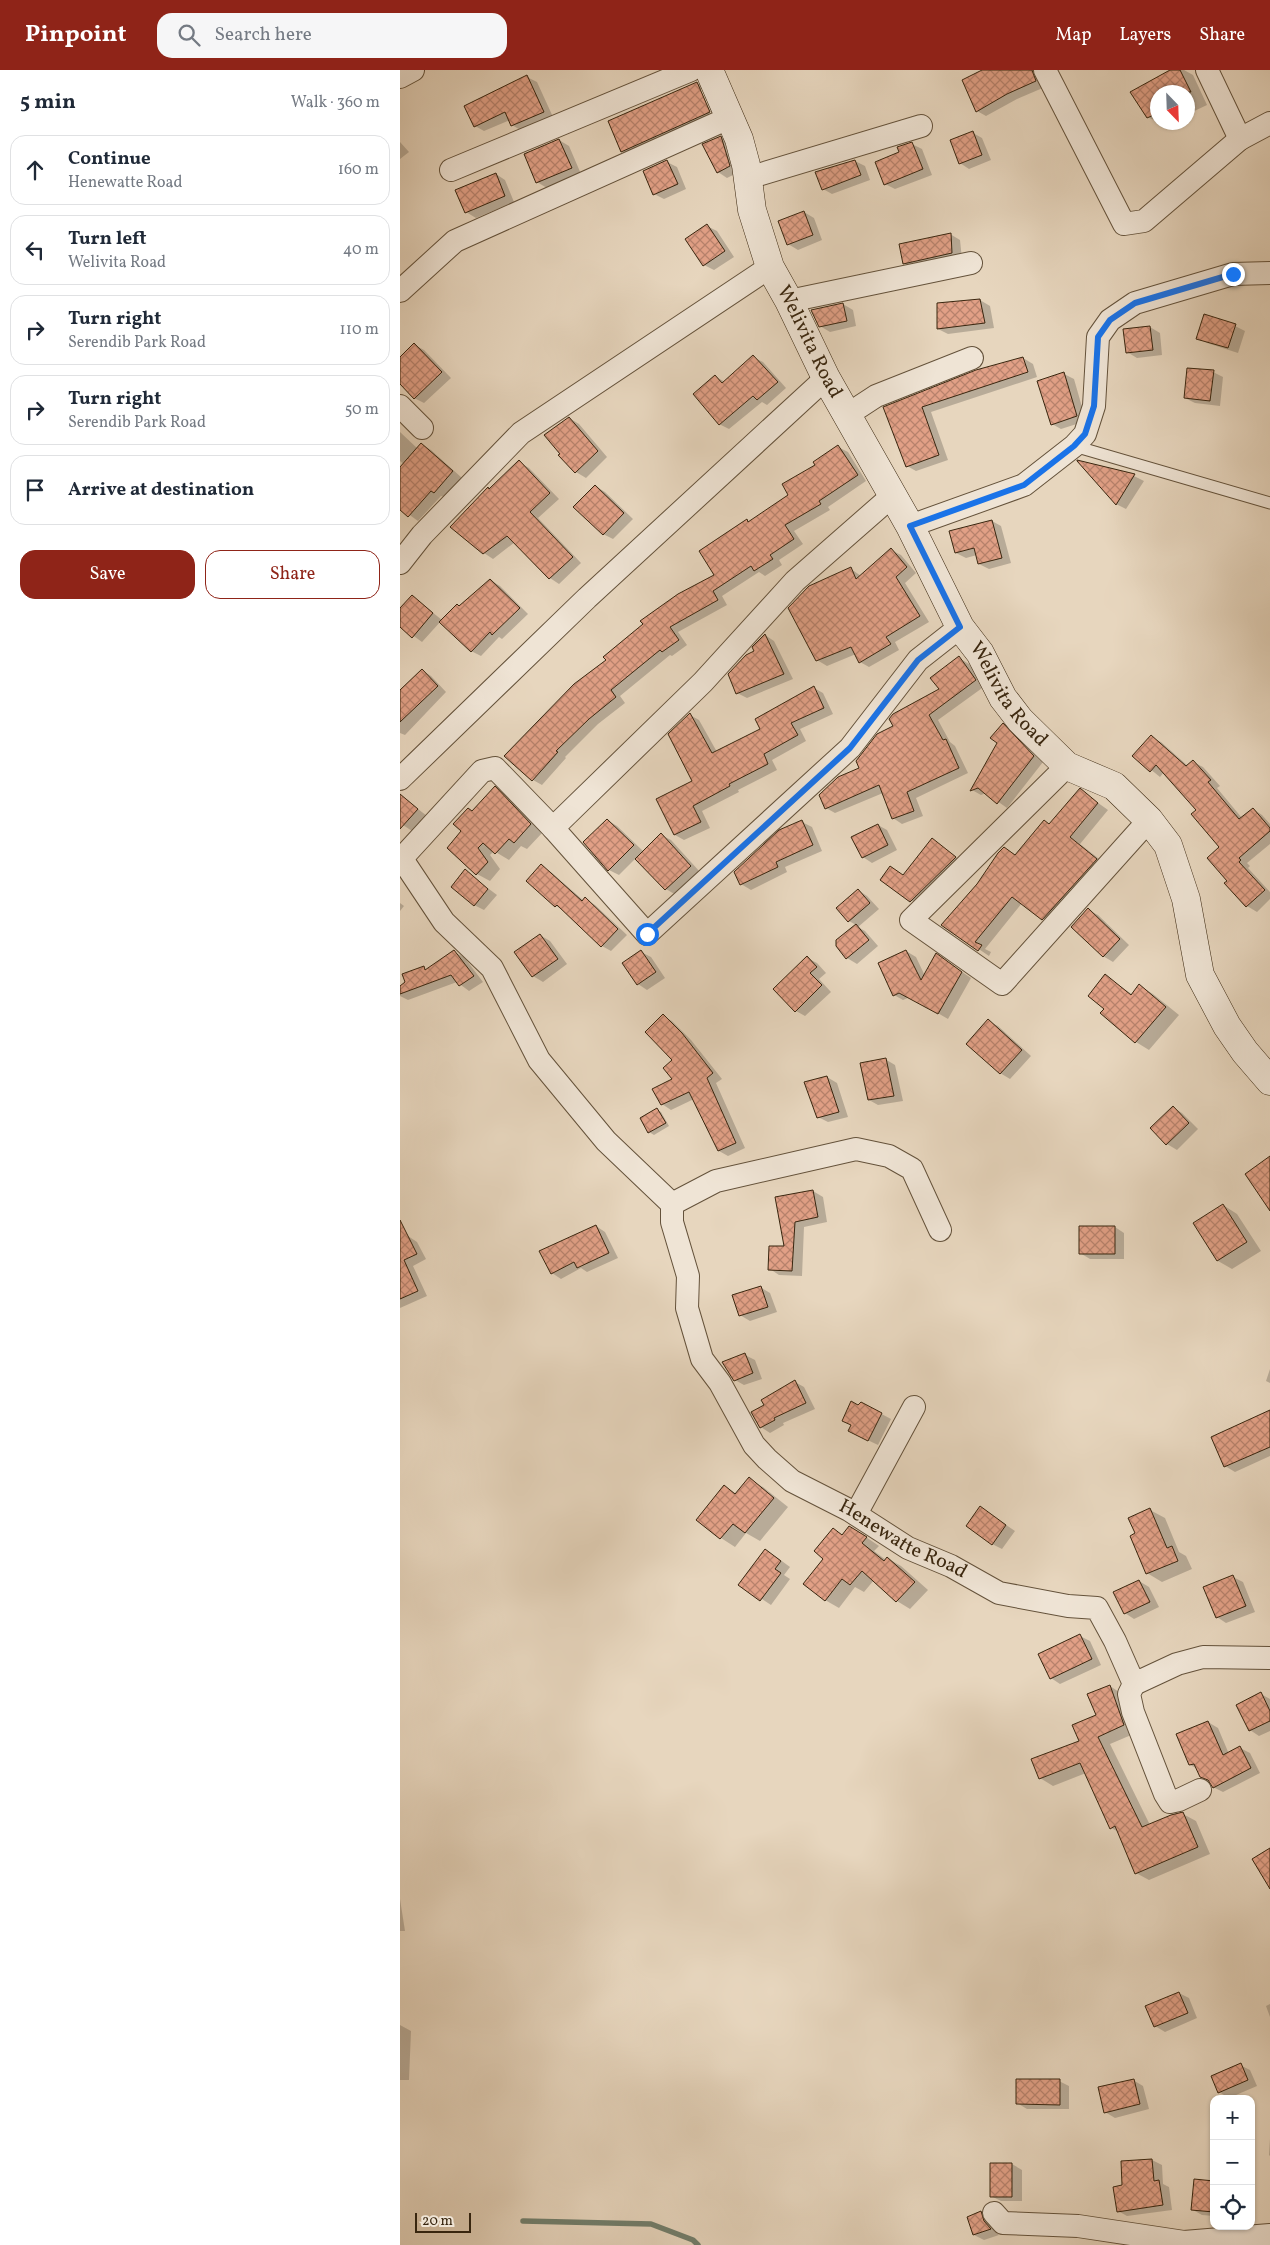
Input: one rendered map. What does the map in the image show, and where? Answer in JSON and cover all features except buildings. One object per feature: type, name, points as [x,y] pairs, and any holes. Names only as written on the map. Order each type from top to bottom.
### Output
[{"type":"street","points":[[400,77],[413,70]]},
{"type":"street","points":[[451,170],[691,70]]},
{"type":"street","name":"Welivita Road","points":[[709,70],[731,117],[739,140],[748,178],[752,210],[770,267],[789,301],[826,378],[910,526],[960,627],[980,653],[1003,698],[1020,720],[1067,766],[1114,786],[1149,820],[1168,845],[1186,899],[1200,975],[1227,1026],[1245,1052],[1270,1081]]},
{"type":"street","points":[[1045,70],[1124,224],[1144,221],[1240,139],[1270,123]]},
{"type":"street","points":[[1207,70],[1240,139]]},
{"type":"street","points":[[400,291],[455,241],[731,117]]},
{"type":"street","points":[[748,178],[921,126]]},
{"type":"street","points":[[789,301],[971,264]]},
{"type":"street","points":[[400,563],[422,534],[522,433],[770,267]]},
{"type":"street","points":[[910,526],[1024,485],[1074,446],[1085,434],[1094,406],[1098,337],[1110,320],[1135,303],[1233,274],[1270,273]]},
{"type":"street","points":[[847,415],[876,396],[972,358]]},
{"type":"street","points":[[400,779],[587,598],[826,378]]},
{"type":"street","points":[[400,406],[422,428]]},
{"type":"street","points":[[553,828],[702,682],[795,581],[892,496]]},
{"type":"street","points":[[940,1230],[912,1170],[888,1156],[856,1149],[716,1181],[672,1204],[606,1141],[539,1060],[492,968],[444,922],[401,857],[482,771],[495,768],[553,828],[647,934],[850,748],[918,660],[960,627]]},
{"type":"street","points":[[1067,766],[911,920],[1002,984],[1149,820]]},
{"type":"street","name":"Henewatte Road","points":[[672,1204],[672,1222],[688,1276],[687,1308],[702,1359],[720,1383],[754,1445],[767,1459],[792,1481],[856,1514],[908,1548],[951,1566],[999,1593],[1068,1606],[1097,1608],[1115,1641],[1134,1684]]},
{"type":"street","points":[[856,1514],[914,1407]]},
{"type":"street","points":[[1200,1790],[1170,1802],[1165,1794],[1133,1712],[1129,1694],[1134,1684],[1177,1664],[1203,1657],[1270,1658]]},
{"type":"street","points":[[994,2213],[1003,2223],[1078,2226],[1184,2243],[1270,2235]]},
{"type":"lane","points":[[1074,446],[1270,503]]},
{"type":"waterway","points":[[523,2221],[651,2224],[693,2240],[698,2245]]},
{"type":"route","points":[[647,934],[850,748],[918,660],[960,627],[910,526],[1024,485],[1074,446],[1085,434],[1094,406],[1098,337],[1110,320],[1135,303],[1233,274]]}]
